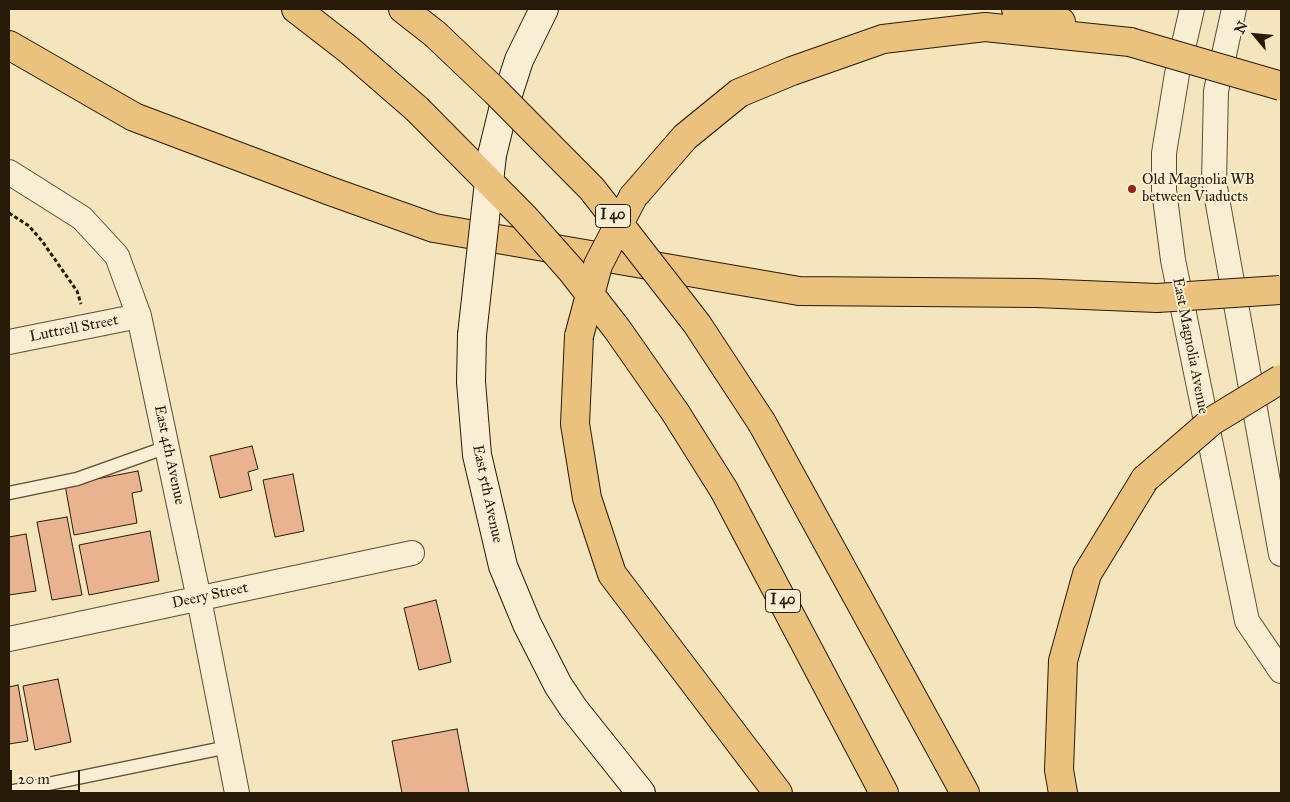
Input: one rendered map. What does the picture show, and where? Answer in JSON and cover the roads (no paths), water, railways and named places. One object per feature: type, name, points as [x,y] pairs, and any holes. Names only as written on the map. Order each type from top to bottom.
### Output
[{"type":"highway","name":"I 40","points":[[296,9],[349,50],[417,109],[518,211],[571,270],[617,329],[675,412],[724,490],[884,793]]},
{"type":"highway","name":"I 40","points":[[403,9],[435,34],[495,90],[592,189],[697,324],[762,423],[966,793]]},
{"type":"highway","points":[[1016,9],[1281,86]]},
{"type":"highway","points":[[778,793],[612,574],[587,498],[575,424],[578,336],[598,265],[633,197],[685,137],[739,93],[792,71],[883,39],[985,27],[1130,42]]},
{"type":"highway","points":[[9,45],[134,116],[330,191],[434,228],[799,291],[1036,293],[1158,298],[1281,290]]},
{"type":"highway","points":[[1063,793],[1059,770],[1063,660],[1087,574],[1145,479],[1212,421],[1281,379]]},
{"type":"main road","name":"East 5th Avenue","points":[[544,9],[519,60],[503,110],[492,155],[472,335],[471,382],[477,455],[503,566],[527,624],[558,685],[579,716],[641,793]]},
{"type":"street","name":"East Magnolia Avenue","points":[[1192,9],[1177,74],[1164,153],[1164,190],[1173,260],[1247,621],[1281,671]]},
{"type":"street","points":[[1234,9],[1216,91],[1214,182],[1281,554]]},
{"type":"street","name":"East 4th Avenue","points":[[9,172],[82,218],[117,256],[139,316],[199,599],[237,793]]},
{"type":"street","name":"Luttrell Street","points":[[9,342],[139,316]]},
{"type":"street","name":"Deery Street","points":[[9,639],[412,553]]},
{"type":"lane","points":[[9,493],[77,480],[167,447]]},
{"type":"lane","points":[[9,792],[228,747]]},
{"type":"place","name":"Old Magnolia WB between Viaducts","points":[[1132,189]]}]
